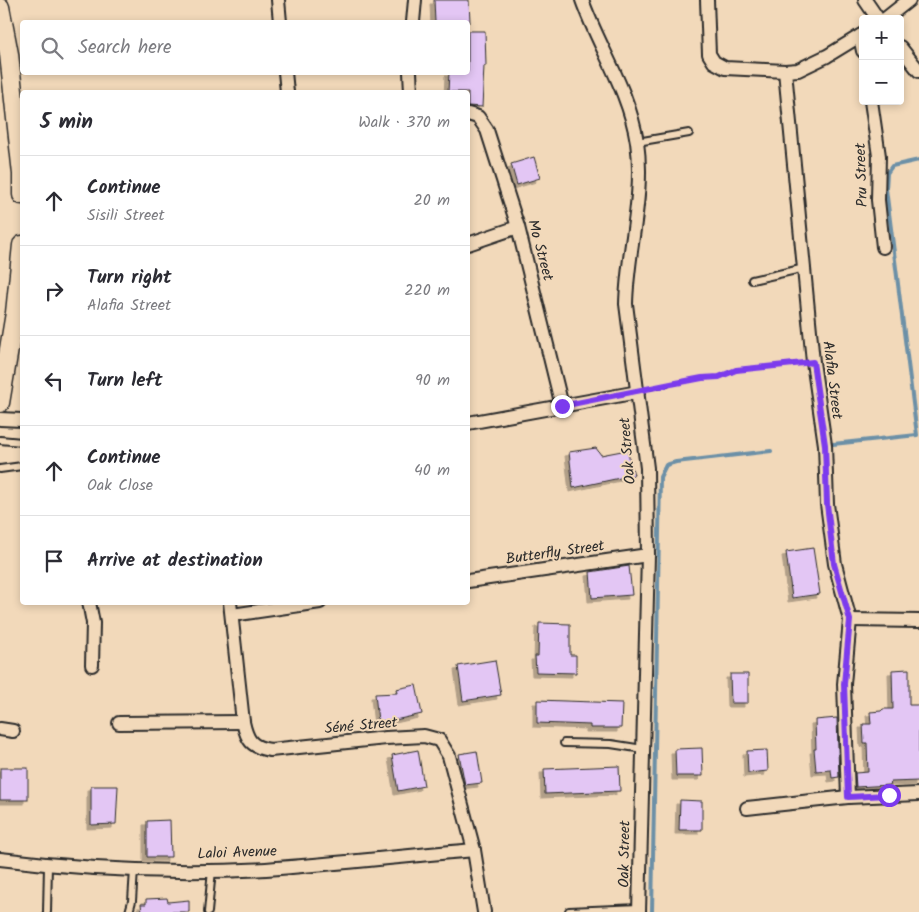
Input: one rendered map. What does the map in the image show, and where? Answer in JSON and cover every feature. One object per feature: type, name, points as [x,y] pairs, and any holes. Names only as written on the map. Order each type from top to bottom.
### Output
[{"type":"street","points":[[278,0],[280,20]]},
{"type":"street","points":[[413,20],[415,0]]},
{"type":"street","name":"Oak Street","points":[[582,0],[628,105],[637,142],[637,200],[626,282],[626,304],[647,468],[648,555],[639,910]]},
{"type":"street","points":[[707,0],[709,54],[714,62],[725,68],[798,70],[812,65],[859,36]]},
{"type":"street","points":[[865,0],[875,15]]},
{"type":"street","points":[[890,15],[909,0]]},
{"type":"street","points":[[0,7],[19,120],[20,145]]},
{"type":"street","points":[[904,52],[919,71]]},
{"type":"street","name":"Alafia Street","points":[[785,71],[813,362],[825,445],[827,504],[834,564],[850,620],[844,684],[848,797]]},
{"type":"street","points":[[285,75],[286,90]]},
{"type":"street","points":[[410,75],[411,90]]},
{"type":"street","name":"Pru Street","points":[[873,105],[879,156],[878,200],[883,247]]},
{"type":"street","name":"Mo Street","points":[[470,115],[478,118],[487,130],[518,227],[562,406]]},
{"type":"street","points":[[470,243],[518,227]]},
{"type":"street","points":[[0,403],[15,313],[20,264]]},
{"type":"street","points":[[470,423],[638,392]]},
{"type":"street","points":[[0,419],[20,420]]},
{"type":"street","name":"Butterfly Street","points":[[470,581],[648,555]]},
{"type":"street","points":[[90,605],[93,623],[92,665]]},
{"type":"street","points":[[231,609],[282,605]]},
{"type":"street","name":"Séné Street","points":[[231,609],[243,722],[246,735],[256,747],[270,750],[424,736],[439,740],[449,756],[474,850],[484,912]]},
{"type":"street","points":[[850,620],[919,621]]},
{"type":"street","points":[[119,723],[243,722]]},
{"type":"street","points":[[747,808],[848,797],[919,794]]},
{"type":"street","name":"Laloi Avenue","points":[[0,859],[48,865],[134,870],[265,869],[474,850]]},
{"type":"lane","points":[[637,142],[689,133]]},
{"type":"lane","points":[[752,280],[805,268]]},
{"type":"lane","points":[[0,440],[20,442]]},
{"type":"lane","points":[[0,469],[20,466]]},
{"type":"lane","points":[[564,743],[611,744],[643,749]]},
{"type":"lane","points":[[47,912],[48,865]]},
{"type":"lane","points":[[129,912],[132,901],[134,870]]},
{"type":"lane","points":[[208,912],[212,870]]},
{"type":"lane","points":[[569,911],[639,910]]},
{"type":"path","points":[[638,392],[679,382],[719,377],[736,370],[813,362]]},
{"type":"building","points":[[434,0],[469,0],[470,20],[435,20]]},
{"type":"building","points":[[470,31],[485,31],[486,66],[484,66],[482,107],[470,106],[470,90],[448,90],[449,75],[470,75]]},
{"type":"building","points":[[534,157],[540,178],[517,185],[511,164]]},
{"type":"building","points":[[596,448],[601,455],[627,450],[634,475],[573,488],[569,452]]},
{"type":"building","points":[[813,548],[820,594],[792,598],[786,552]]},
{"type":"building","points":[[629,566],[632,595],[592,598],[590,572]]},
{"type":"building","points":[[539,623],[570,624],[570,655],[576,655],[576,673],[536,672],[535,656],[538,656]]},
{"type":"building","points":[[495,660],[501,695],[463,701],[458,666]]},
{"type":"building","points":[[909,669],[909,705],[919,705],[919,781],[891,782],[890,785],[856,787],[855,773],[868,772],[867,743],[864,743],[863,724],[871,724],[870,712],[893,709],[892,670]]},
{"type":"building","points":[[730,674],[748,674],[748,703],[731,703]]},
{"type":"building","points":[[416,685],[422,714],[395,720],[378,721],[375,694],[397,693],[396,689]]},
{"type":"building","points":[[537,700],[622,703],[621,728],[590,728],[590,725],[537,723]]},
{"type":"building","points":[[837,718],[839,777],[832,778],[831,770],[816,771],[814,749],[816,749],[815,720]]},
{"type":"building","points":[[702,748],[703,776],[676,776],[675,749]]},
{"type":"building","points":[[418,750],[424,786],[398,791],[392,755]]},
{"type":"building","points":[[767,750],[768,771],[748,773],[747,751]]},
{"type":"building","points":[[477,751],[482,783],[465,785],[459,754]]},
{"type":"building","points":[[619,766],[620,791],[545,794],[544,769]]},
{"type":"building","points":[[0,768],[28,768],[28,800],[0,800]]},
{"type":"building","points":[[91,786],[118,786],[116,824],[91,825]]},
{"type":"building","points":[[680,800],[702,801],[702,830],[679,830]]},
{"type":"building","points":[[170,820],[171,857],[147,857],[147,821]]},
{"type":"building","points":[[167,898],[168,902],[189,900],[189,912],[142,912],[141,904],[146,904],[146,899]]},
{"type":"waterway","points":[[833,444],[917,435],[886,189],[887,173],[892,166],[919,160]]},
{"type":"waterway","points":[[652,912],[660,477],[666,465],[676,462],[771,451]]},
{"type":"route","points":[[562,406],[702,378],[719,377],[736,370],[813,362],[825,445],[827,504],[834,564],[850,620],[844,684],[848,797],[889,795]]}]
